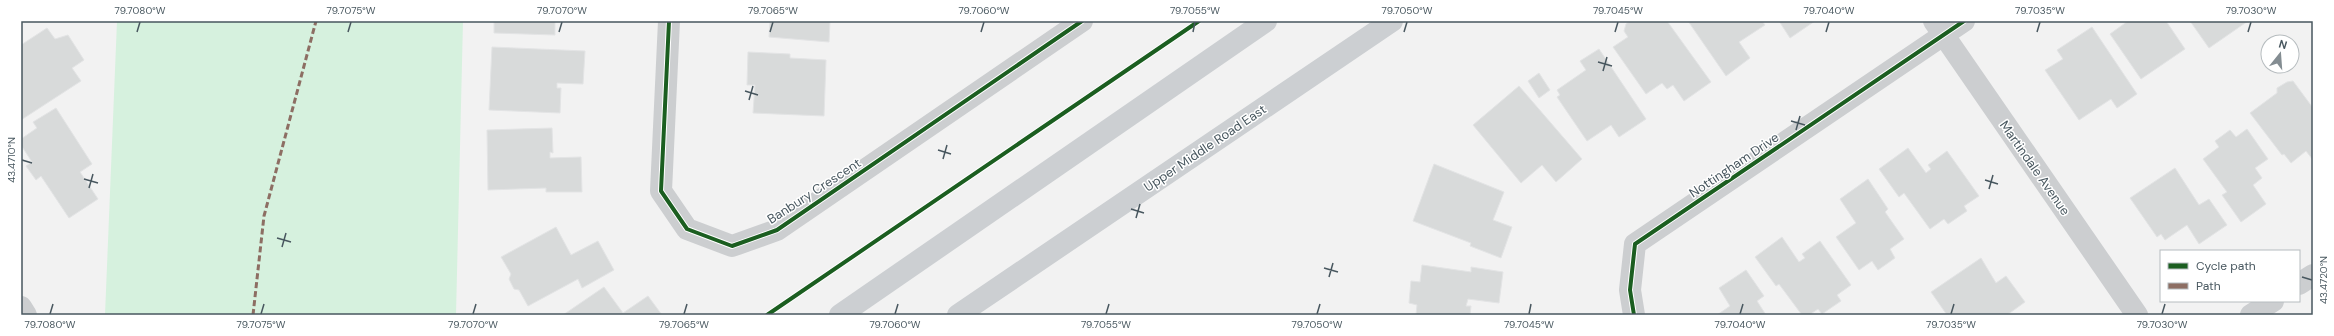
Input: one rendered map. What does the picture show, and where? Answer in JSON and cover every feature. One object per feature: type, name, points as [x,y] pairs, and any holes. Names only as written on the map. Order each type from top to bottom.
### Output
[{"type":"main road","points":[[840,315],[1266,21]]},
{"type":"main road","name":"Upper Middle Road East","points":[[958,315],[1392,21]]},
{"type":"street","name":"Banbury Crescent","points":[[669,21],[661,191],[687,229],[732,246],[777,230],[1082,21]]},
{"type":"street","name":"Nottingham Drive","points":[[1634,315],[1630,290],[1635,244],[1938,28],[1964,21]]},
{"type":"street","name":"Martindale Avenue","points":[[1938,28],[2137,315]]},
{"type":"street","points":[[2300,283],[2313,275]]},
{"type":"street","points":[[2252,315],[2272,302]]},
{"type":"street","points":[[21,307],[26,315]]},
{"type":"green space","points":[[117,21],[463,21],[456,315],[105,315]]},
{"type":"building","points":[[494,21],[555,21],[555,35],[494,33]]},
{"type":"building","points":[[770,21],[830,21],[829,42],[769,37]]},
{"type":"building","points":[[1630,21],[1667,21],[1711,82],[1684,101],[1673,85],[1667,89],[1662,83],[1646,94],[1613,47],[1628,37],[1624,31],[1626,24]]},
{"type":"building","points":[[1688,21],[1762,21],[1765,25],[1739,42],[1750,58],[1726,76]]},
{"type":"building","points":[[1779,21],[1815,21],[1790,38]]},
{"type":"building","points":[[2128,21],[2166,21],[2185,49],[2141,79],[2110,34]]},
{"type":"building","points":[[2190,21],[2248,21],[2209,48]]},
{"type":"building","points":[[2092,27],[2137,94],[2117,108],[2111,99],[2079,120],[2045,70],[2063,59],[2057,50]]},
{"type":"building","points":[[47,28],[55,39],[68,35],[84,60],[72,68],[81,81],[21,120],[21,45]]},
{"type":"building","points":[[492,47],[585,51],[583,84],[557,83],[557,88],[561,88],[560,113],[489,110]]},
{"type":"building","points":[[1599,49],[1646,119],[1619,137],[1611,125],[1587,141],[1557,97],[1560,95],[1557,90],[1586,70],[1580,61]]},
{"type":"building","points":[[748,52],[790,54],[790,58],[826,60],[824,116],[753,113],[755,85],[747,85]]},
{"type":"building","points":[[1539,73],[1550,90],[1539,98],[1528,81]]},
{"type":"building","points":[[2293,81],[2313,108],[2313,160],[2306,151],[2291,163],[2284,154],[2282,155],[2250,113],[2277,93],[2277,88],[2287,82]]},
{"type":"building","points":[[1519,86],[1582,159],[1556,182],[1542,165],[1521,183],[1473,125]]},
{"type":"building","points":[[56,108],[92,164],[80,172],[98,199],[69,218],[41,176],[36,180],[26,166],[32,162],[21,145],[21,139],[37,128],[33,122]]},
{"type":"building","points":[[552,128],[553,153],[550,152],[550,158],[581,157],[582,192],[546,192],[546,188],[488,190],[487,130]]},
{"type":"building","points":[[2247,129],[2268,159],[2255,168],[2262,178],[2253,185],[2266,204],[2241,222],[2222,195],[2227,192],[2203,159],[2219,147],[2215,141],[2230,130],[2236,137]]},
{"type":"building","points":[[1908,148],[1926,173],[1931,169],[1928,165],[1947,151],[1979,196],[1964,206],[1967,211],[1948,224],[1944,219],[1930,229],[1904,193],[1899,197],[1879,169]]},
{"type":"building","points":[[1434,164],[1504,192],[1493,220],[1512,227],[1501,258],[1470,246],[1471,243],[1413,221]]},
{"type":"building","points":[[2175,168],[2199,205],[2209,199],[2227,225],[2199,244],[2187,225],[2165,240],[2161,234],[2157,237],[2130,198]]},
{"type":"building","points":[[1868,179],[1888,209],[1885,212],[1904,239],[1890,249],[1895,258],[1878,270],[1872,261],[1859,270],[1836,237],[1856,223],[1840,199]]},
{"type":"building","points":[[556,227],[571,255],[598,241],[614,270],[582,288],[578,279],[528,306],[519,290],[514,289],[509,279],[511,274],[501,257]]},
{"type":"building","points":[[1782,237],[1799,262],[1805,258],[1802,254],[1820,241],[1851,285],[1837,295],[1841,301],[1822,314],[1818,309],[1809,315],[1802,315],[1779,284],[1776,286],[1755,257]]},
{"type":"building","points":[[1981,258],[1996,283],[2006,276],[2025,302],[2007,315],[1947,315],[1931,292]]},
{"type":"building","points":[[1422,265],[1471,272],[1471,267],[1503,272],[1499,303],[1468,299],[1466,306],[1471,306],[1470,315],[1416,315],[1417,305],[1409,303],[1411,281],[1420,282]]},
{"type":"building","points":[[1746,270],[1764,296],[1757,301],[1766,315],[1717,315],[1730,306],[1719,288]]},
{"type":"building","points":[[604,287],[623,313],[648,296],[662,315],[563,315]]},
{"type":"marked path","points":[[253,315],[264,216],[316,21]]},
{"type":"cycle path","points":[[669,21],[661,191],[687,229],[732,246],[777,230],[1082,21]]},
{"type":"cycle path","points":[[767,315],[1199,21]]},
{"type":"cycle path","points":[[1634,315],[1630,290],[1635,244],[1964,21]]}]
